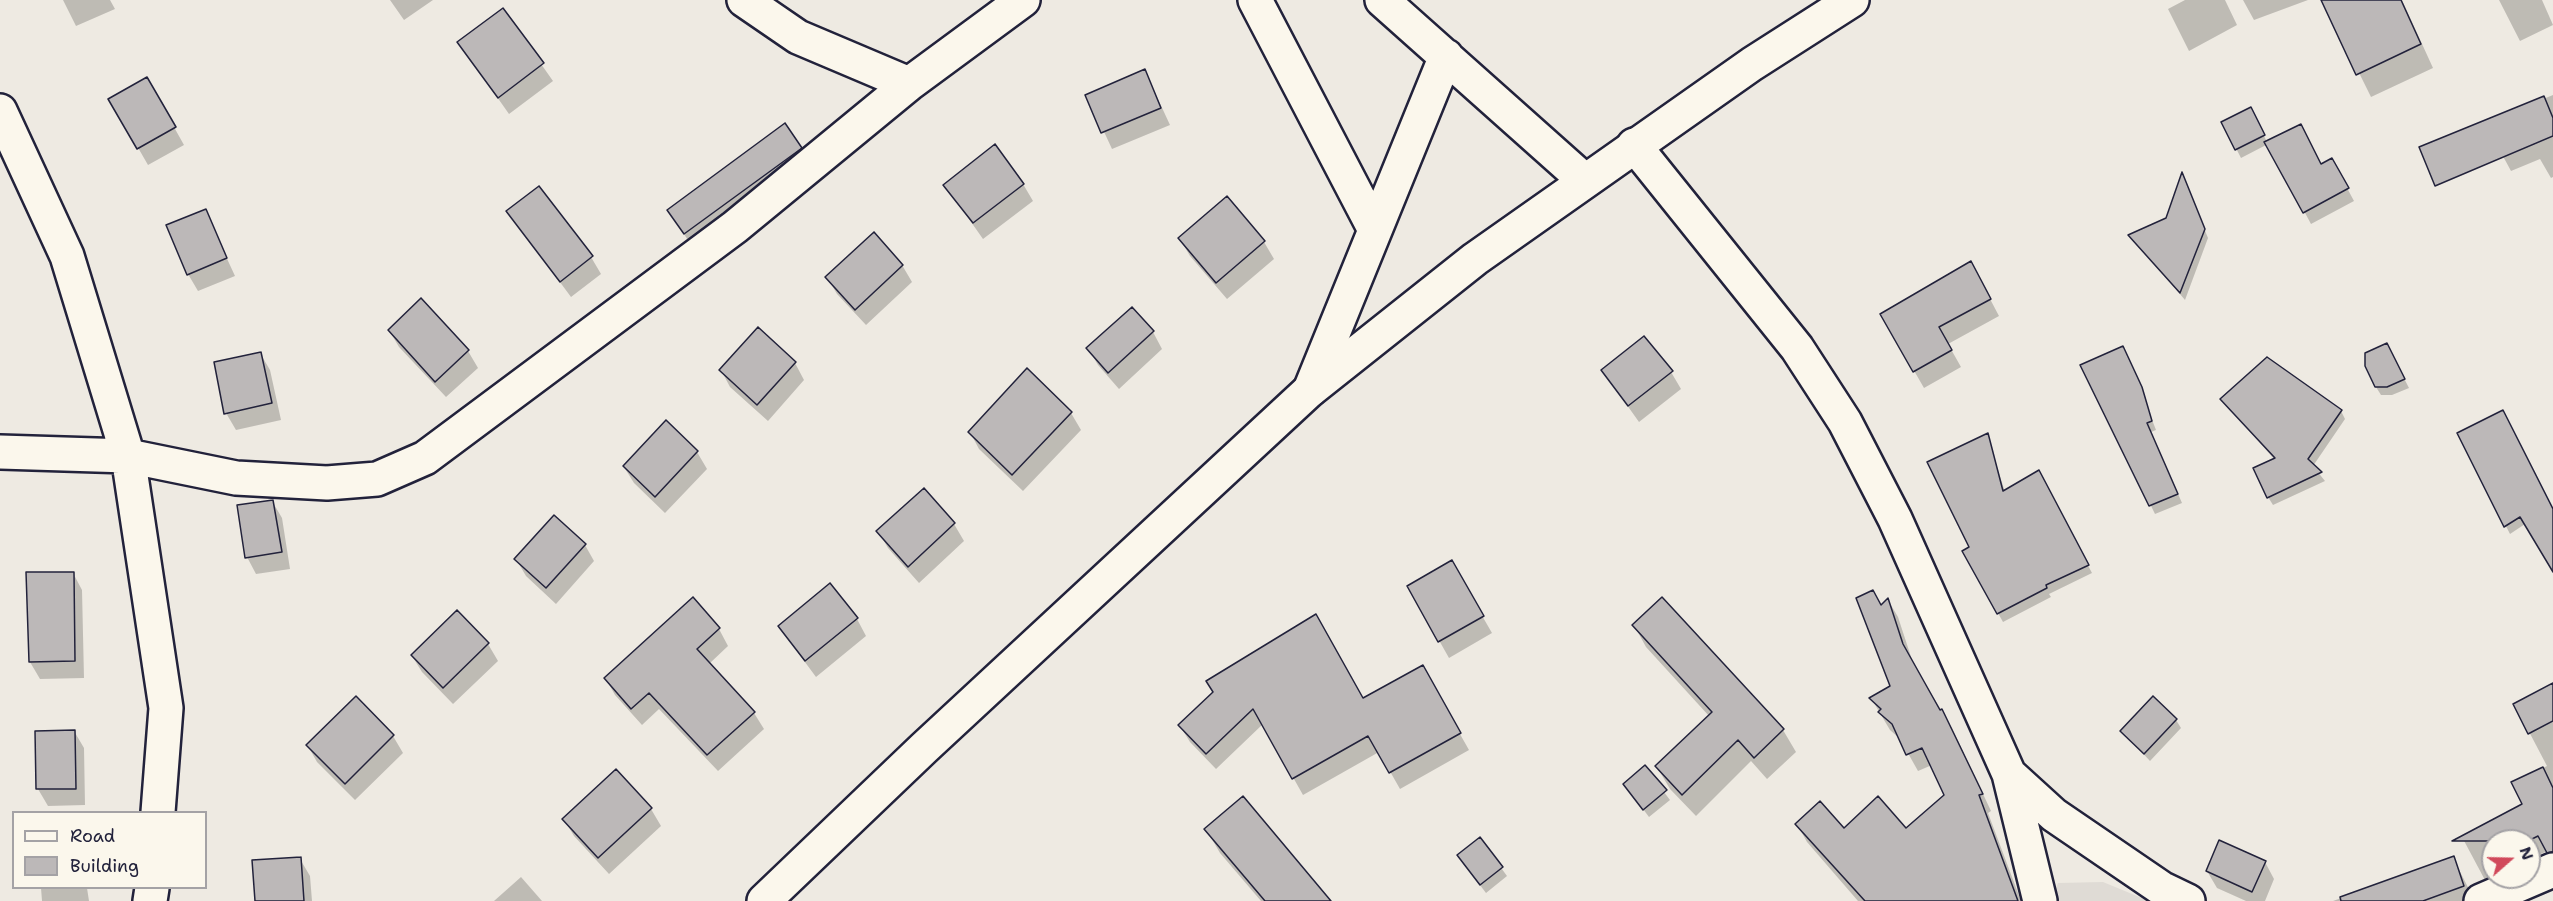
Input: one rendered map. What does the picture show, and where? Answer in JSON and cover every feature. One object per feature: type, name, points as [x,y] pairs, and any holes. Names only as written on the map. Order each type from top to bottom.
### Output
[{"type":"street","points":[[744,0],[798,37],[909,84]]},
{"type":"street","points":[[0,452],[128,456],[236,478],[327,483],[377,479],[425,458],[735,227],[909,84],[1023,0]]},
{"type":"street","points":[[1255,0],[1374,228]]},
{"type":"street","points":[[1382,0],[1584,180]]},
{"type":"street","points":[[764,901],[924,748],[1310,390],[1475,259],[1584,180],[1752,64],[1852,0]]},
{"type":"street","points":[[1310,390],[1374,228],[1446,56]]},
{"type":"street","points":[[0,111],[67,256],[128,456],[166,708],[158,811]]},
{"type":"street","points":[[1634,145],[1797,348],[1845,422],[1895,519],[2009,774],[2040,901]]},
{"type":"street","points":[[2009,774],[2054,814],[2161,888],[2188,901]]},
{"type":"street","points":[[2481,901],[2553,870]]},
{"type":"shaded area","points":[[2103,882],[2149,901],[2059,901],[2055,891],[2058,883]]},
{"type":"building","points":[[2321,0],[2401,0],[2421,44],[2356,75]]},
{"type":"building","points":[[503,8],[544,63],[498,98],[457,42]]},
{"type":"building","points":[[1145,69],[1161,108],[1101,133],[1085,95]]},
{"type":"building","points":[[147,77],[176,127],[137,149],[108,99]]},
{"type":"building","points":[[2544,96],[2553,118],[2553,136],[2435,186],[2419,147]]},
{"type":"building","points":[[2251,107],[2265,135],[2235,150],[2221,122]]},
{"type":"building","points":[[785,123],[802,148],[684,234],[667,210]]},
{"type":"building","points":[[2301,124],[2321,164],[2332,158],[2349,188],[2303,213],[2264,142]]},
{"type":"building","points":[[995,144],[1024,184],[973,223],[943,185]]},
{"type":"building","points":[[2182,172],[2205,229],[2180,293],[2128,235],[2166,218]]},
{"type":"building","points":[[539,186],[593,256],[560,282],[506,211]]},
{"type":"building","points":[[1227,196],[1265,241],[1216,283],[1178,238]]},
{"type":"building","points":[[206,209],[227,258],[187,275],[166,225]]},
{"type":"building","points":[[874,232],[903,265],[855,310],[825,277]]},
{"type":"building","points":[[1971,261],[1991,299],[1939,327],[1952,350],[1913,372],[1880,314]]},
{"type":"building","points":[[421,298],[469,350],[435,382],[388,330]]},
{"type":"building","points":[[1132,307],[1154,331],[1108,373],[1086,348]]},
{"type":"building","points":[[758,327],[796,362],[757,405],[719,370]]},
{"type":"building","points":[[1644,336],[1673,371],[1628,406],[1601,370]]},
{"type":"building","points":[[2387,343],[2405,379],[2387,387],[2375,387],[2365,366],[2365,353]]},
{"type":"building","points":[[2123,346],[2142,387],[2152,421],[2147,423],[2178,494],[2149,506],[2080,365]]},
{"type":"building","points":[[261,352],[272,403],[224,414],[214,362]]},
{"type":"building","points":[[2267,357],[2342,410],[2308,459],[2322,472],[2267,498],[2253,468],[2275,458],[2220,399]]},
{"type":"building","points":[[1027,368],[1072,412],[1012,475],[968,432]]},
{"type":"building","points":[[2503,410],[2553,509],[2553,572],[2520,517],[2504,527],[2457,433]]},
{"type":"building","points":[[666,420],[698,451],[655,497],[623,466]]},
{"type":"building","points":[[1988,433],[2003,491],[2039,470],[2089,565],[2046,585],[2047,588],[1997,614],[1962,551],[1969,547],[1927,462]]},
{"type":"building","points":[[924,488],[955,523],[908,567],[876,531]]},
{"type":"building","points":[[273,500],[282,552],[245,558],[237,505]]},
{"type":"building","points":[[554,515],[586,544],[546,588],[514,559]]},
{"type":"building","points":[[1452,560],[1484,616],[1438,642],[1407,586]]},
{"type":"building","points":[[26,572],[74,572],[75,661],[29,662]]},
{"type":"building","points":[[830,583],[858,618],[805,661],[778,626]]},
{"type":"building","points":[[1873,590],[1881,605],[1888,598],[1903,644],[1940,710],[1942,709],[1983,794],[1979,795],[2018,901],[1865,901],[1795,824],[1820,801],[1844,828],[1878,796],[1906,828],[1944,795],[1922,748],[1906,755],[1892,724],[1878,712],[1881,709],[1869,698],[1890,686],[1856,598]]},
{"type":"building","points":[[693,597],[720,628],[697,649],[755,712],[707,755],[649,693],[631,709],[604,678]]},
{"type":"building","points":[[1662,597],[1784,729],[1754,758],[1738,740],[1682,795],[1655,766],[1712,712],[1632,625]]},
{"type":"building","points":[[457,610],[489,643],[443,688],[411,655]]},
{"type":"building","points":[[1316,614],[1363,698],[1423,665],[1461,733],[1389,773],[1368,736],[1292,779],[1253,709],[1206,754],[1178,725],[1213,692],[1206,681]]},
{"type":"building","points":[[2553,683],[2553,721],[2528,734],[2513,704]]},
{"type":"building","points":[[356,696],[394,735],[345,784],[306,745]]},
{"type":"building","points":[[2153,696],[2177,719],[2144,754],[2120,731]]},
{"type":"building","points":[[75,730],[76,789],[36,789],[35,731]]},
{"type":"building","points":[[1645,765],[1667,790],[1643,810],[1623,784]]},
{"type":"building","points":[[2543,767],[2553,788],[2553,852],[2547,853],[2541,842],[2541,829],[2481,829],[2481,841],[2452,841],[2522,804],[2511,782]]},
{"type":"building","points":[[616,769],[652,808],[598,858],[562,819]]},
{"type":"building","points":[[1243,796],[1331,901],[1265,901],[1204,829]]},
{"type":"building","points":[[1480,837],[1503,867],[1480,885],[1457,855]]},
{"type":"building","points":[[2219,840],[2266,861],[2252,892],[2206,871]]},
{"type":"building","points":[[2454,856],[2464,886],[2423,901],[2341,901],[2340,897]]},
{"type":"building","points":[[301,857],[304,901],[255,901],[252,860]]}]
